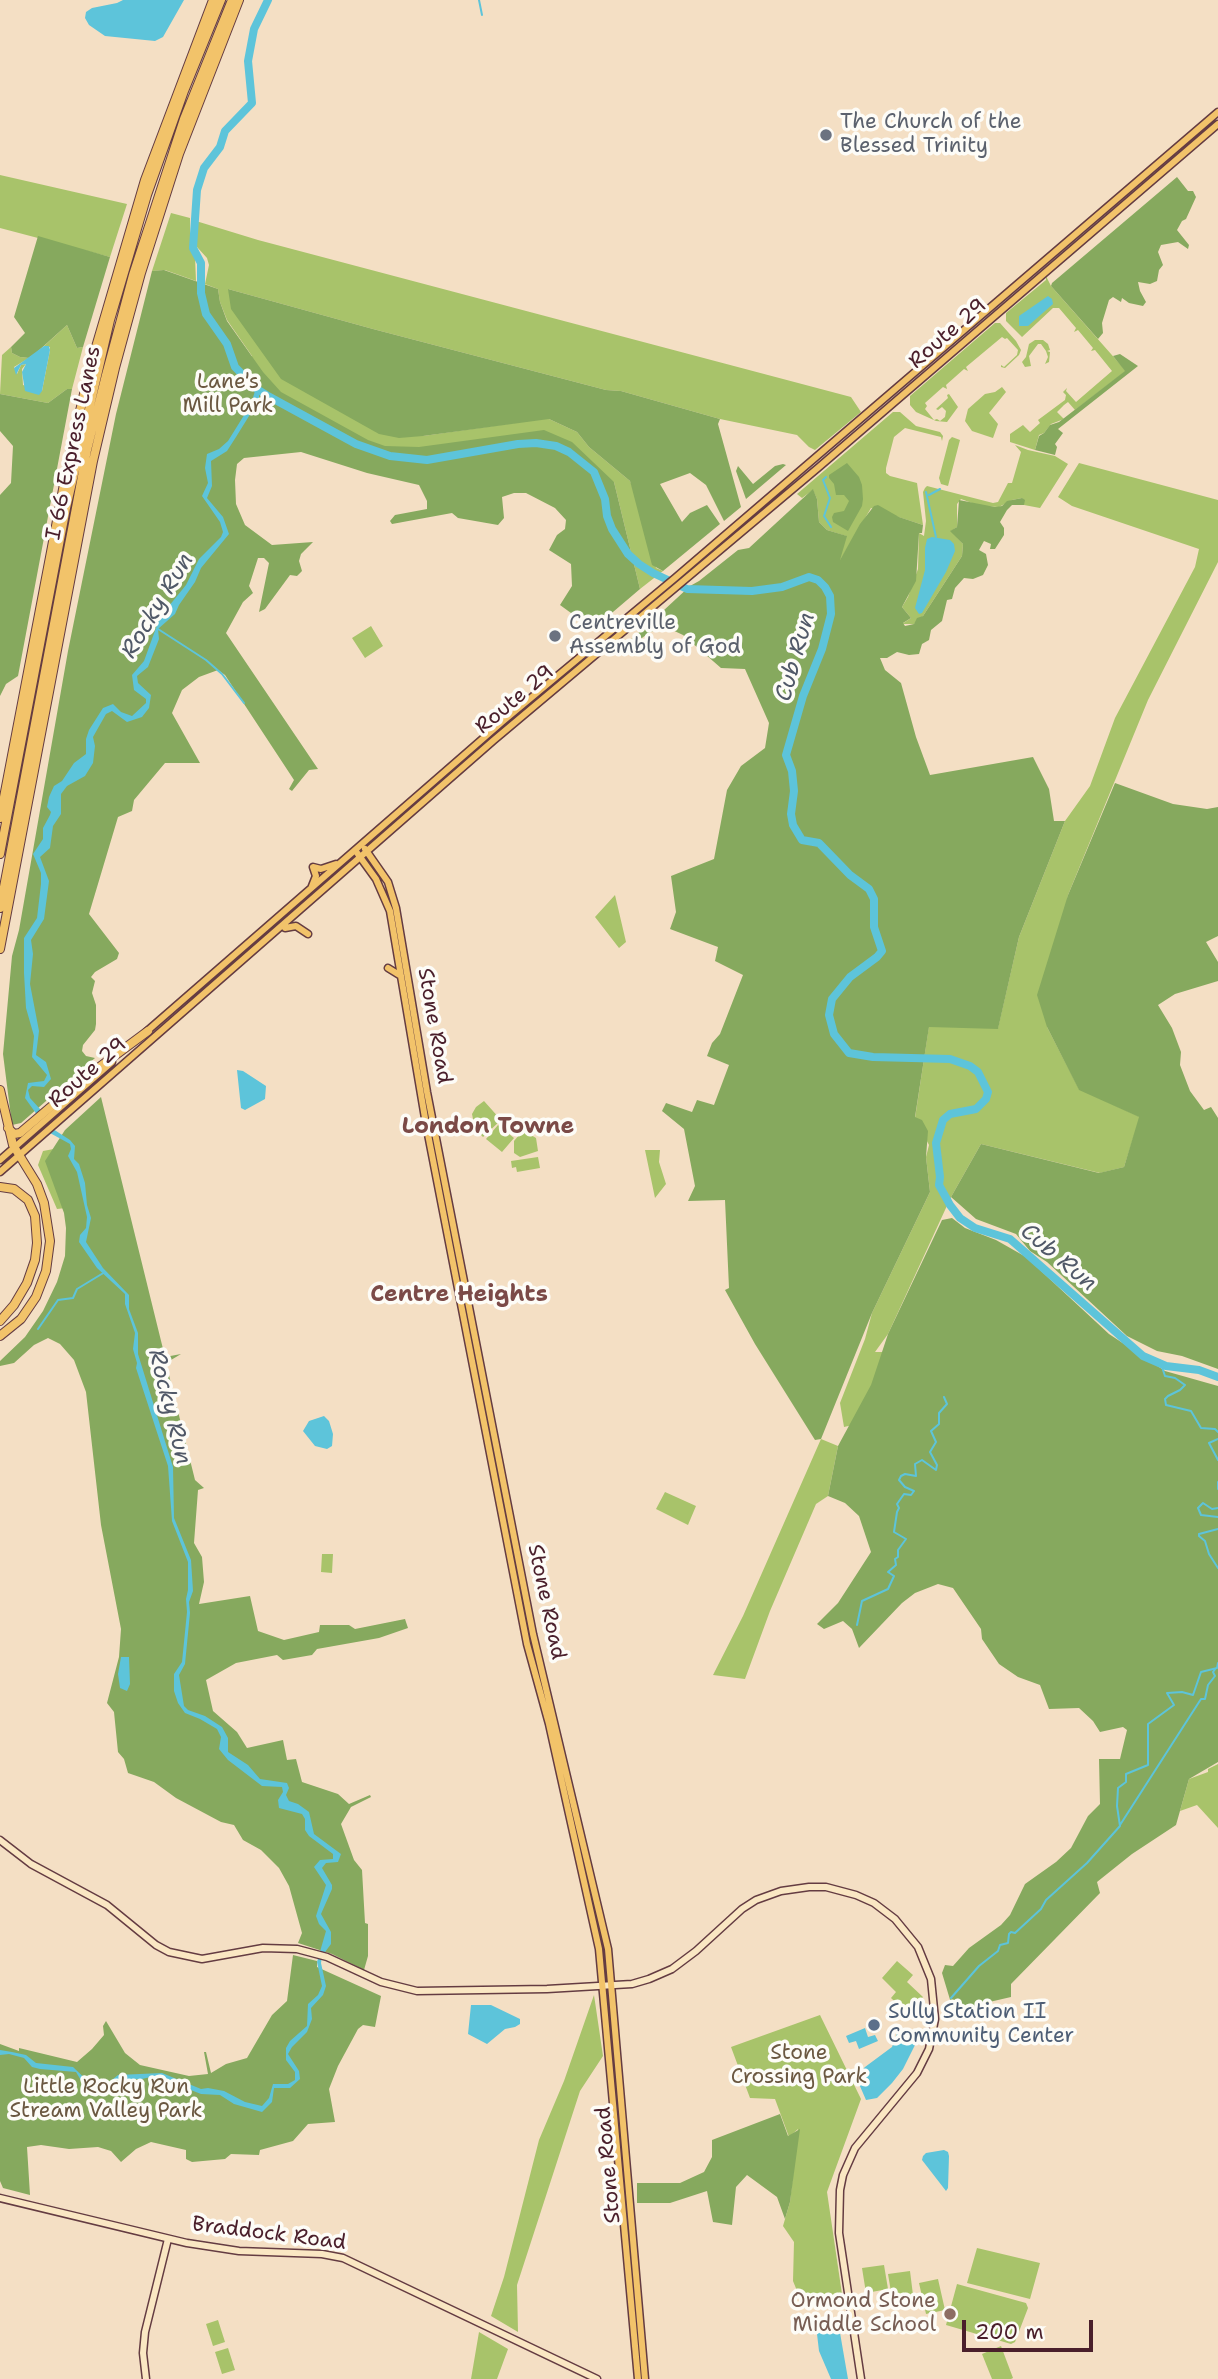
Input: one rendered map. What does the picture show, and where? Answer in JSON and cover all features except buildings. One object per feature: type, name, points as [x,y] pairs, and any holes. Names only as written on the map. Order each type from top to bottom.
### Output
[{"type":"highway","points":[[0,818],[69,458],[95,347],[145,180],[213,0]]},
{"type":"highway","name":"I 66 Express Lanes","points":[[0,854],[74,472],[110,320],[148,195],[184,91],[221,0]]},
{"type":"highway","name":"I 66 Express Lanes","points":[[0,908],[88,450],[106,376],[133,275],[184,119],[232,0]]},
{"type":"highway","points":[[0,949],[93,461],[115,368],[163,202],[197,105],[239,0]]},
{"type":"highway","points":[[0,957],[2,939]]},
{"type":"highway","points":[[8,1127],[17,1134],[34,1125],[148,1031]]},
{"type":"highway","points":[[0,1090],[8,1127],[17,1152],[37,1184],[49,1227],[49,1254],[43,1280],[32,1305],[0,1336]]},
{"type":"highway","points":[[0,1187],[15,1189],[28,1200],[35,1216],[37,1235],[35,1260],[27,1283],[14,1305],[0,1321]]},
{"type":"main road","name":"Route 29","points":[[148,1031],[502,722],[675,578],[1218,112]]},
{"type":"main road","name":"Route 29","points":[[0,1160],[43,1135],[494,740],[683,582],[1218,124]]},
{"type":"main road","name":"Stone Road","points":[[362,844],[388,882],[396,908],[427,1092],[523,1585],[608,1949],[645,2379]]},
{"type":"main road","name":"Stone Road","points":[[355,850],[385,895],[390,911],[426,1124],[527,1644],[560,1770],[599,1949],[637,2367],[635,2379]]},
{"type":"main road","points":[[311,888],[316,876],[313,867],[321,869],[341,862]]},
{"type":"main road","points":[[279,929],[296,926],[308,934]]},
{"type":"main road","points":[[388,968],[401,976]]},
{"type":"main road","name":"Route 29","points":[[0,1172],[34,1125]]},
{"type":"street","points":[[0,1840],[31,1864],[107,1905],[151,1941],[169,1952],[202,1959],[262,1948],[290,1948],[327,1957],[381,1982],[416,1991],[612,1986],[641,1982],[672,1969],[742,1909],[764,1897],[796,1888],[826,1887],[867,1899],[895,1919],[918,1947],[929,1971],[934,1993],[935,2022],[929,2049],[912,2081],[855,2148],[840,2190],[839,2233],[861,2379]]},
{"type":"street","name":"Braddock Road","points":[[0,2198],[168,2239],[230,2250],[322,2254],[342,2258],[597,2379]]},
{"type":"street","points":[[146,2379],[143,2353],[145,2332],[168,2239]]},
{"type":"green space","points":[[0,175],[127,204],[110,257],[0,228]]},
{"type":"green space","points":[[1177,177],[1196,197],[1186,219],[1177,230],[1189,245],[1188,249],[1178,242],[1161,245],[1158,252],[1163,265],[1157,281],[1150,284],[1138,282],[1146,302],[1143,306],[1129,303],[1122,298],[1121,302],[1113,297],[1109,300],[1102,323],[1103,333],[1098,339],[1051,286],[1052,283]]},
{"type":"green space","points":[[171,213],[190,218],[196,281],[165,270],[152,271]]},
{"type":"green space","name":"Lane's Mill Park","points":[[196,221],[258,240],[851,397],[861,412],[815,450],[797,435],[720,419],[621,391],[606,390],[228,289],[423,436],[542,419],[549,419],[577,432],[589,447],[630,481],[656,568],[663,571],[640,589],[614,482],[417,463],[190,420],[252,356],[227,320],[218,289],[205,284],[209,265],[207,258],[197,247]]},
{"type":"green space","points":[[38,236],[110,257],[83,347],[77,348],[67,325],[29,358],[20,357],[12,353],[11,347],[25,333],[14,317]]},
{"type":"green space","name":"Lane's Mill Park","points":[[164,270],[218,289],[227,321],[263,372],[281,392],[368,440],[385,446],[419,447],[544,430],[572,442],[614,482],[640,589],[593,629],[560,605],[572,586],[571,564],[549,550],[557,535],[565,529],[566,520],[555,508],[526,493],[502,497],[504,518],[498,525],[458,518],[452,513],[392,524],[390,521],[395,515],[427,509],[427,501],[419,485],[367,473],[301,452],[244,458],[237,464],[235,480],[236,504],[245,525],[272,545],[313,542],[301,554],[299,561],[302,571],[297,576],[290,575],[265,609],[259,612],[269,563],[264,558],[258,558],[249,586],[253,593],[243,602],[226,633],[318,769],[309,770],[292,791],[289,789],[294,780],[225,675],[218,670],[199,677],[182,690],[172,713],[200,763],[165,763],[134,800],[132,811],[118,817],[89,914],[119,953],[117,959],[91,977],[95,981],[92,993],[96,1005],[96,1024],[82,1051],[86,1056],[95,1058],[21,1123],[12,1125],[3,1054],[12,956],[19,930],[68,651],[116,414],[152,271]]},
{"type":"green space","points":[[1046,276],[1051,286],[1126,371],[1075,410],[1068,402],[1064,405],[1057,412],[1064,419],[1051,424],[1039,435],[1035,450],[1010,442],[1010,434],[1023,425],[1030,432],[1040,423],[1038,420],[1065,400],[1066,395],[1063,392],[1067,388],[1066,391],[1076,402],[1112,371],[1095,350],[1091,351],[1093,348],[1078,330],[1074,332],[1076,328],[1059,308],[1053,308],[1022,337],[1006,321],[1006,313],[1046,280]]},
{"type":"green space","points":[[228,289],[720,419],[718,424],[741,507],[724,521],[706,485],[690,473],[660,484],[682,522],[690,513],[707,505],[720,524],[663,571],[652,565],[630,481],[589,447],[577,432],[549,419],[423,436],[399,438],[379,434],[281,379],[231,309]]},
{"type":"green space","points":[[995,323],[1000,323],[1016,341],[1021,350],[1019,355],[1005,368],[1001,367],[1017,355],[1018,350],[1007,338],[1002,337],[966,367],[968,371],[964,369],[946,385],[947,389],[943,387],[925,403],[925,409],[934,420],[940,421],[945,417],[946,411],[942,407],[936,409],[949,394],[958,407],[947,422],[936,421],[916,412],[910,405],[910,396]]},
{"type":"green space","points":[[67,325],[77,348],[83,347],[72,389],[67,389],[48,403],[0,394],[2,355],[11,347],[12,353],[29,358],[14,367],[17,374],[21,365],[26,364],[22,369],[23,385],[42,391],[50,350],[50,347],[44,346]]},
{"type":"green space","points":[[1035,340],[1043,340],[1048,344],[1049,362],[1045,364],[1048,357],[1046,351],[1038,344],[1029,356],[1031,366],[1025,367],[1022,362],[1029,344]]},
{"type":"green space","points":[[1120,354],[1138,366],[1058,429],[1063,433],[1055,444],[1055,455],[1035,450],[1039,436],[1050,425],[1059,422],[1125,371],[1113,356]]},
{"type":"green space","points":[[1002,387],[1006,392],[989,413],[998,424],[993,438],[972,431],[965,421],[968,409],[985,394]]},
{"type":"green space","points":[[67,389],[72,389],[18,676],[6,684],[0,696],[0,495],[11,483],[13,446],[0,431],[0,394],[48,403]]},
{"type":"green space","points":[[893,412],[900,412],[916,426],[940,432],[943,436],[942,441],[941,437],[905,428],[894,437],[886,468],[886,473],[890,476],[917,483],[923,525],[871,508],[838,564],[846,536],[827,530],[819,522],[817,499],[813,490],[802,498],[797,494]]},
{"type":"green space","points":[[952,437],[960,440],[948,486],[941,484],[939,478]]},
{"type":"green space","points":[[1015,445],[1055,456],[1068,464],[1040,508],[1024,505],[1022,498],[999,507],[980,506],[961,499],[957,504],[957,527],[951,531],[963,544],[962,556],[923,616],[914,624],[902,624],[911,618],[902,607],[918,569],[919,533],[924,536],[926,521],[923,492],[925,488],[927,486],[998,502],[1008,483],[1012,483],[1021,452]]},
{"type":"green space","points":[[847,463],[859,477],[863,499],[848,531],[833,522],[834,513],[844,511],[849,501],[844,495],[836,495],[834,484],[829,478],[829,475]]},
{"type":"green space","points":[[1079,463],[1218,500],[1218,562],[1148,700],[1068,895],[1047,1027],[1079,1089],[1140,1117],[1124,1167],[1100,1173],[981,1144],[951,1197],[888,1334],[875,1352],[899,1352],[883,1418],[844,1427],[840,1403],[865,1339],[872,1313],[930,1192],[926,1157],[929,1145],[915,1118],[929,1026],[998,1028],[1019,937],[1065,821],[1090,786],[1115,718],[1195,567],[1199,549],[1072,506],[1058,497]]},
{"type":"green space","points":[[786,465],[746,499],[736,471],[738,466],[753,484],[775,466]]},
{"type":"green space","points":[[813,489],[817,499],[819,522],[827,530],[847,536],[840,560],[860,524],[874,506],[878,505],[899,517],[923,525],[922,533],[919,533],[916,581],[902,607],[911,618],[903,623],[905,626],[914,624],[917,618],[923,616],[962,556],[963,544],[950,531],[957,527],[959,500],[995,507],[1002,506],[1007,501],[1022,498],[1025,500],[1024,505],[1012,505],[1007,510],[1000,522],[1004,535],[995,549],[990,549],[991,544],[984,541],[979,550],[986,554],[988,565],[983,575],[973,579],[964,578],[955,588],[952,599],[947,600],[942,621],[931,630],[929,640],[922,644],[919,654],[897,652],[887,658],[880,658],[885,670],[901,683],[930,775],[1033,757],[1049,789],[1054,821],[1065,821],[1019,937],[998,1029],[929,1027],[915,1117],[922,1120],[928,1131],[926,1157],[930,1192],[872,1313],[821,1439],[815,1440],[725,1290],[729,1288],[725,1200],[688,1201],[695,1186],[684,1129],[662,1111],[666,1103],[692,1112],[697,1100],[714,1105],[729,1065],[707,1056],[712,1043],[720,1034],[743,975],[715,961],[718,947],[670,929],[676,912],[671,876],[714,859],[727,790],[741,766],[765,748],[769,723],[745,669],[721,668],[683,635],[666,627],[650,632],[619,655],[616,652],[649,624],[661,621],[663,611],[690,586],[738,550],[749,548]]},
{"type":"green space","points":[[371,626],[383,646],[365,658],[352,638]]},
{"type":"green space","points":[[1115,783],[1173,804],[1207,809],[1218,807],[1218,936],[1206,942],[1218,962],[1218,981],[1175,994],[1158,1005],[1172,1028],[1181,1052],[1180,1065],[1190,1091],[1204,1110],[1211,1107],[1218,1118],[1218,1369],[1182,1356],[1157,1351],[1127,1336],[1047,1262],[1030,1251],[1016,1234],[976,1219],[951,1197],[981,1144],[1099,1173],[1124,1167],[1139,1117],[1079,1090],[1047,1027],[1037,995],[1068,895]]},
{"type":"green space","points":[[615,895],[626,942],[619,948],[595,917]]},
{"type":"green space","points":[[101,1097],[165,1357],[181,1354],[166,1363],[195,1480],[204,1488],[198,1490],[194,1543],[202,1557],[204,1582],[199,1604],[250,1596],[258,1631],[284,1640],[319,1632],[320,1625],[349,1625],[355,1629],[405,1619],[408,1628],[379,1638],[317,1649],[312,1655],[283,1660],[277,1655],[236,1663],[206,1680],[213,1711],[237,1732],[247,1748],[283,1740],[287,1760],[296,1759],[302,1782],[338,1794],[349,1804],[370,1795],[371,1797],[351,1807],[341,1824],[354,1860],[362,1870],[365,1923],[368,1924],[368,1956],[364,1970],[332,1954],[298,1943],[302,1933],[289,1886],[279,1868],[261,1850],[243,1840],[234,1825],[221,1822],[176,1798],[154,1782],[128,1773],[124,1759],[118,1752],[114,1712],[107,1703],[119,1657],[121,1629],[101,1525],[86,1392],[74,1360],[60,1344],[48,1338],[34,1345],[14,1363],[0,1366],[0,1361],[25,1337],[43,1311],[57,1282],[65,1256],[64,1213],[45,1161],[65,1130]]},
{"type":"green space","points":[[484,1101],[501,1120],[483,1137],[475,1129],[472,1114]]},
{"type":"green space","points":[[498,1125],[514,1138],[502,1152],[486,1139]]},
{"type":"green space","points":[[526,1132],[536,1138],[538,1151],[520,1157],[514,1153],[514,1141]]},
{"type":"green space","points":[[59,1148],[66,1208],[57,1209],[38,1165],[43,1151]]},
{"type":"green space","points":[[645,1150],[660,1150],[659,1162],[666,1184],[655,1198]]},
{"type":"green space","points":[[538,1157],[540,1168],[517,1172],[516,1167],[512,1168],[511,1161]]},
{"type":"green space","points":[[952,1218],[965,1228],[996,1240],[1026,1257],[1109,1334],[1165,1371],[1218,1386],[1218,1762],[1189,1779],[1176,1825],[1132,1854],[1097,1882],[1100,1893],[1011,1984],[1011,1997],[985,2003],[968,2016],[951,2003],[942,1973],[945,1965],[953,1966],[969,1948],[1001,1925],[1010,1915],[1025,1884],[1071,1848],[1088,1816],[1100,1804],[1099,1759],[1120,1759],[1127,1730],[1123,1727],[1100,1732],[1079,1708],[1049,1709],[1040,1685],[1018,1677],[999,1664],[982,1639],[981,1629],[953,1588],[938,1584],[915,1593],[859,1648],[852,1629],[843,1621],[824,1629],[817,1624],[838,1603],[871,1552],[859,1516],[845,1503],[828,1496],[838,1446],[871,1385],[888,1334],[942,1220]]},
{"type":"green space","points":[[821,1439],[838,1446],[828,1496],[816,1504],[770,1611],[745,1679],[713,1675],[743,1616]]},
{"type":"green space","points":[[665,1492],[696,1506],[688,1525],[656,1509]]},
{"type":"green space","points":[[322,1554],[333,1554],[332,1573],[321,1572]]},
{"type":"green space","points":[[1218,1764],[1218,1828],[1197,1805],[1180,1811],[1189,1779],[1208,1772],[1208,1769]]},
{"type":"green space","name":"Little Rocky Run Stream Valley Park","points":[[293,1955],[317,1961],[317,1967],[381,1996],[375,2027],[363,2025],[358,2029],[329,2089],[335,2122],[308,2124],[293,2141],[260,2150],[259,2155],[231,2154],[225,2159],[192,2162],[186,2159],[186,2150],[151,2142],[136,2149],[121,2162],[111,2151],[98,2147],[27,2147],[30,2195],[3,2188],[0,2181],[0,2044],[19,2051],[19,2048],[77,2062],[104,2035],[103,2026],[106,2021],[125,2053],[140,2065],[189,2076],[208,2074],[204,2052],[211,2073],[226,2064],[247,2058],[272,2015],[287,2001]]},
{"type":"green space","points":[[897,1961],[913,1975],[907,1982],[923,1997],[908,2014],[891,1998],[896,1992],[882,1978]]},
{"type":"green space","points":[[594,1995],[603,2056],[580,2091],[517,2285],[518,2332],[491,2316],[504,2277],[539,2140],[564,2081]]},
{"type":"green space","name":"Stone Crossing Park","points":[[820,2015],[861,2099],[827,2192],[843,2301],[804,2308],[793,2281],[794,2242],[783,2226],[790,2202],[798,2129],[789,2137],[775,2099],[750,2098],[731,2047]]},
{"type":"green space","points":[[780,2114],[788,2136],[800,2129],[790,2202],[785,2219],[777,2197],[747,2175],[736,2187],[732,2225],[713,2222],[707,2191],[670,2203],[637,2203],[637,2183],[680,2183],[704,2172],[712,2157],[712,2140]]},
{"type":"green space","points":[[977,2248],[1040,2263],[1030,2299],[967,2283]]},
{"type":"green space","points":[[884,2265],[888,2289],[866,2293],[862,2268]]},
{"type":"green space","points":[[910,2271],[913,2295],[892,2298],[888,2274]]},
{"type":"green space","points":[[938,2279],[945,2310],[926,2314],[919,2283]]},
{"type":"green space","points":[[957,2284],[1026,2303],[1028,2308],[1015,2342],[1011,2344],[946,2325]]},
{"type":"green space","points":[[218,2320],[225,2342],[213,2346],[206,2324]]},
{"type":"green space","points":[[479,2332],[508,2349],[497,2379],[471,2379]]},
{"type":"green space","points":[[1001,2346],[1013,2378],[1011,2379],[992,2379],[982,2354]]},
{"type":"green space","points":[[228,2348],[235,2370],[222,2374],[215,2352]]},
{"type":"water","points":[[123,0],[184,0],[163,37],[155,41],[105,36],[89,25],[85,18],[86,12]]},
{"type":"water","points":[[1048,296],[1053,304],[1028,326],[1019,326],[1019,316]]},
{"type":"water","points":[[44,346],[49,346],[50,350],[39,395],[25,391],[22,372],[26,364],[21,365],[16,375],[14,368]]},
{"type":"water","name":"Rocky Run","points":[[255,391],[259,392],[259,400],[236,437],[227,451],[211,461],[212,486],[207,498],[223,517],[229,534],[201,568],[175,614],[158,629],[159,639],[148,667],[137,676],[138,683],[151,695],[149,708],[142,717],[127,722],[112,711],[106,714],[93,737],[93,763],[85,776],[67,786],[61,794],[61,814],[53,826],[50,848],[40,857],[49,881],[44,919],[31,940],[33,954],[30,984],[39,1031],[36,1055],[46,1062],[51,1079],[44,1087],[32,1086],[28,1090],[42,1116],[53,1129],[75,1146],[74,1159],[79,1164],[85,1183],[91,1218],[86,1242],[103,1268],[129,1295],[129,1309],[138,1333],[138,1354],[173,1467],[174,1518],[191,1560],[193,1591],[189,1602],[185,1664],[179,1675],[184,1706],[222,1727],[228,1738],[228,1752],[248,1765],[260,1779],[287,1783],[289,1788],[286,1795],[289,1801],[309,1812],[314,1834],[341,1854],[338,1862],[326,1863],[322,1868],[332,1885],[321,1914],[331,1932],[331,1944],[322,1956],[321,1963],[326,1986],[323,1995],[311,2008],[312,2019],[307,2032],[288,2054],[299,2071],[300,2079],[290,2088],[274,2088],[272,2102],[262,2112],[234,2104],[220,2095],[201,2094],[155,2076],[117,2079],[104,2092],[95,2092],[82,2082],[76,2072],[40,2069],[32,2067],[24,2058],[9,2054],[0,2055],[0,2050],[26,2055],[36,2063],[73,2067],[94,2087],[103,2087],[118,2075],[162,2073],[201,2089],[224,2091],[245,2102],[262,2106],[269,2098],[273,2084],[288,2084],[295,2080],[295,2072],[286,2060],[286,2048],[307,2026],[308,2004],[318,1995],[322,1986],[317,1962],[326,1931],[316,1916],[326,1885],[314,1867],[320,1860],[333,1859],[333,1854],[309,1836],[302,1814],[279,1808],[278,1800],[283,1792],[282,1787],[262,1786],[228,1760],[219,1749],[221,1737],[217,1729],[185,1713],[178,1703],[174,1691],[174,1674],[182,1662],[188,1562],[172,1521],[168,1466],[136,1368],[133,1349],[135,1333],[125,1304],[125,1294],[97,1268],[79,1242],[80,1235],[86,1228],[87,1217],[77,1172],[68,1156],[70,1144],[50,1133],[25,1098],[28,1083],[44,1081],[47,1075],[32,1057],[34,1036],[26,1008],[24,938],[37,918],[41,873],[33,854],[43,839],[43,828],[51,812],[47,807],[49,797],[54,786],[62,781],[74,763],[86,754],[89,730],[103,708],[113,704],[121,712],[132,716],[146,703],[146,699],[134,690],[132,675],[144,661],[160,617],[186,585],[199,559],[223,532],[220,522],[202,496],[208,483],[205,468],[207,454],[228,441],[251,404]]},
{"type":"water","points":[[932,537],[950,540],[955,551],[946,572],[919,614],[915,608],[925,570],[925,548],[927,539]]},
{"type":"water","points":[[237,1070],[266,1086],[265,1099],[245,1110],[241,1108]]},
{"type":"water","points":[[324,1416],[329,1421],[333,1434],[332,1446],[327,1449],[315,1446],[303,1431],[309,1421]]},
{"type":"water","points":[[121,1657],[129,1657],[130,1684],[127,1691],[120,1688],[118,1674]]},
{"type":"water","points":[[471,2005],[491,2005],[520,2019],[520,2024],[505,2029],[487,2044],[468,2034]]},
{"type":"water","points":[[865,2028],[868,2037],[875,2035],[878,2041],[859,2049],[856,2041],[849,2043],[846,2036]]},
{"type":"water","points":[[899,2028],[915,2035],[916,2043],[903,2069],[892,2083],[877,2098],[866,2100],[856,2077],[892,2047]]},
{"type":"water","points":[[944,2150],[949,2156],[946,2191],[922,2160],[926,2153]]},
{"type":"water","points":[[831,2324],[839,2327],[848,2379],[831,2379],[819,2351],[817,2334],[825,2328],[829,2330]]},
{"type":"waterway","name":"Cub Run","points":[[268,0],[254,29],[248,61],[252,103],[225,131],[220,147],[204,168],[197,190],[193,248],[201,263],[201,293],[206,314],[227,344],[235,367],[268,396],[356,444],[390,456],[427,460],[536,443],[556,446],[569,452],[594,472],[605,499],[612,529],[628,554],[653,573],[687,589],[752,591],[782,587],[809,577],[818,580],[825,587],[830,596],[831,614],[786,755],[792,771],[794,791],[791,814],[793,825],[802,840],[819,843],[850,875],[869,889],[874,899],[874,927],[882,951],[850,977],[832,999],[829,1015],[834,1034],[849,1053],[873,1057],[950,1059],[978,1072],[988,1092],[986,1099],[976,1109],[950,1114],[943,1120],[936,1143],[939,1185],[960,1218],[975,1228],[1010,1239],[1143,1356],[1166,1366],[1199,1370],[1218,1377]]},
{"type":"waterway","points":[[479,0],[482,15]]},
{"type":"waterway","points":[[826,477],[823,480],[830,498],[824,516],[831,527]]},
{"type":"waterway","points":[[929,495],[940,489]]},
{"type":"waterway","points":[[926,492],[936,537]]},
{"type":"waterway","points":[[158,629],[206,660],[222,674],[244,703]]},
{"type":"waterway","points":[[38,1329],[58,1300],[73,1298],[77,1289],[105,1272]]},
{"type":"waterway","points":[[1161,1364],[1165,1376],[1175,1378],[1185,1385],[1165,1399],[1166,1405],[1191,1411],[1201,1428],[1215,1429],[1218,1432]]},
{"type":"waterway","points":[[857,1625],[862,1601],[888,1589],[894,1576],[888,1572],[896,1565],[898,1550],[906,1539],[894,1532],[899,1508],[897,1504],[904,1494],[911,1495],[914,1491],[905,1487],[899,1480],[901,1476],[916,1476],[915,1464],[922,1460],[936,1470],[937,1465],[930,1452],[936,1442],[931,1431],[939,1424],[939,1413],[947,1404],[944,1397]]},
{"type":"waterway","points":[[1218,1439],[1209,1443],[1218,1460]]},
{"type":"waterway","points":[[1218,1482],[1218,1489]]},
{"type":"waterway","points":[[1218,1508],[1212,1509],[1203,1503],[1198,1508],[1201,1515],[1218,1517]]},
{"type":"waterway","points":[[1218,1529],[1199,1534],[1218,1568]]},
{"type":"waterway","points":[[951,1998],[979,1966],[998,1951],[1000,1945],[1008,1943],[1009,1934],[1015,1933],[1041,1909],[1046,1900],[1087,1863],[1120,1826],[1118,1788],[1126,1782],[1126,1774],[1148,1765],[1148,1724],[1174,1705],[1167,1693],[1182,1692],[1193,1695],[1201,1672],[1217,1668],[1218,1663]]},
{"type":"waterway","points":[[1120,1825],[1201,1699],[1205,1699],[1216,1668]]},
{"type":"place","name":"The Church of the Blessed Trinity","points":[[826,135]]},
{"type":"place","name":"Centreville Assembly of God","points":[[555,636]]},
{"type":"place","name":"Sully Station II Community Center","points":[[874,2025]]},
{"type":"place","name":"Ormond Stone Middle School","points":[[950,2314]]},
{"type":"district","name":"London Towne","points":[[488,1127]]},
{"type":"district","name":"Centre Heights","points":[[459,1295]]}]
